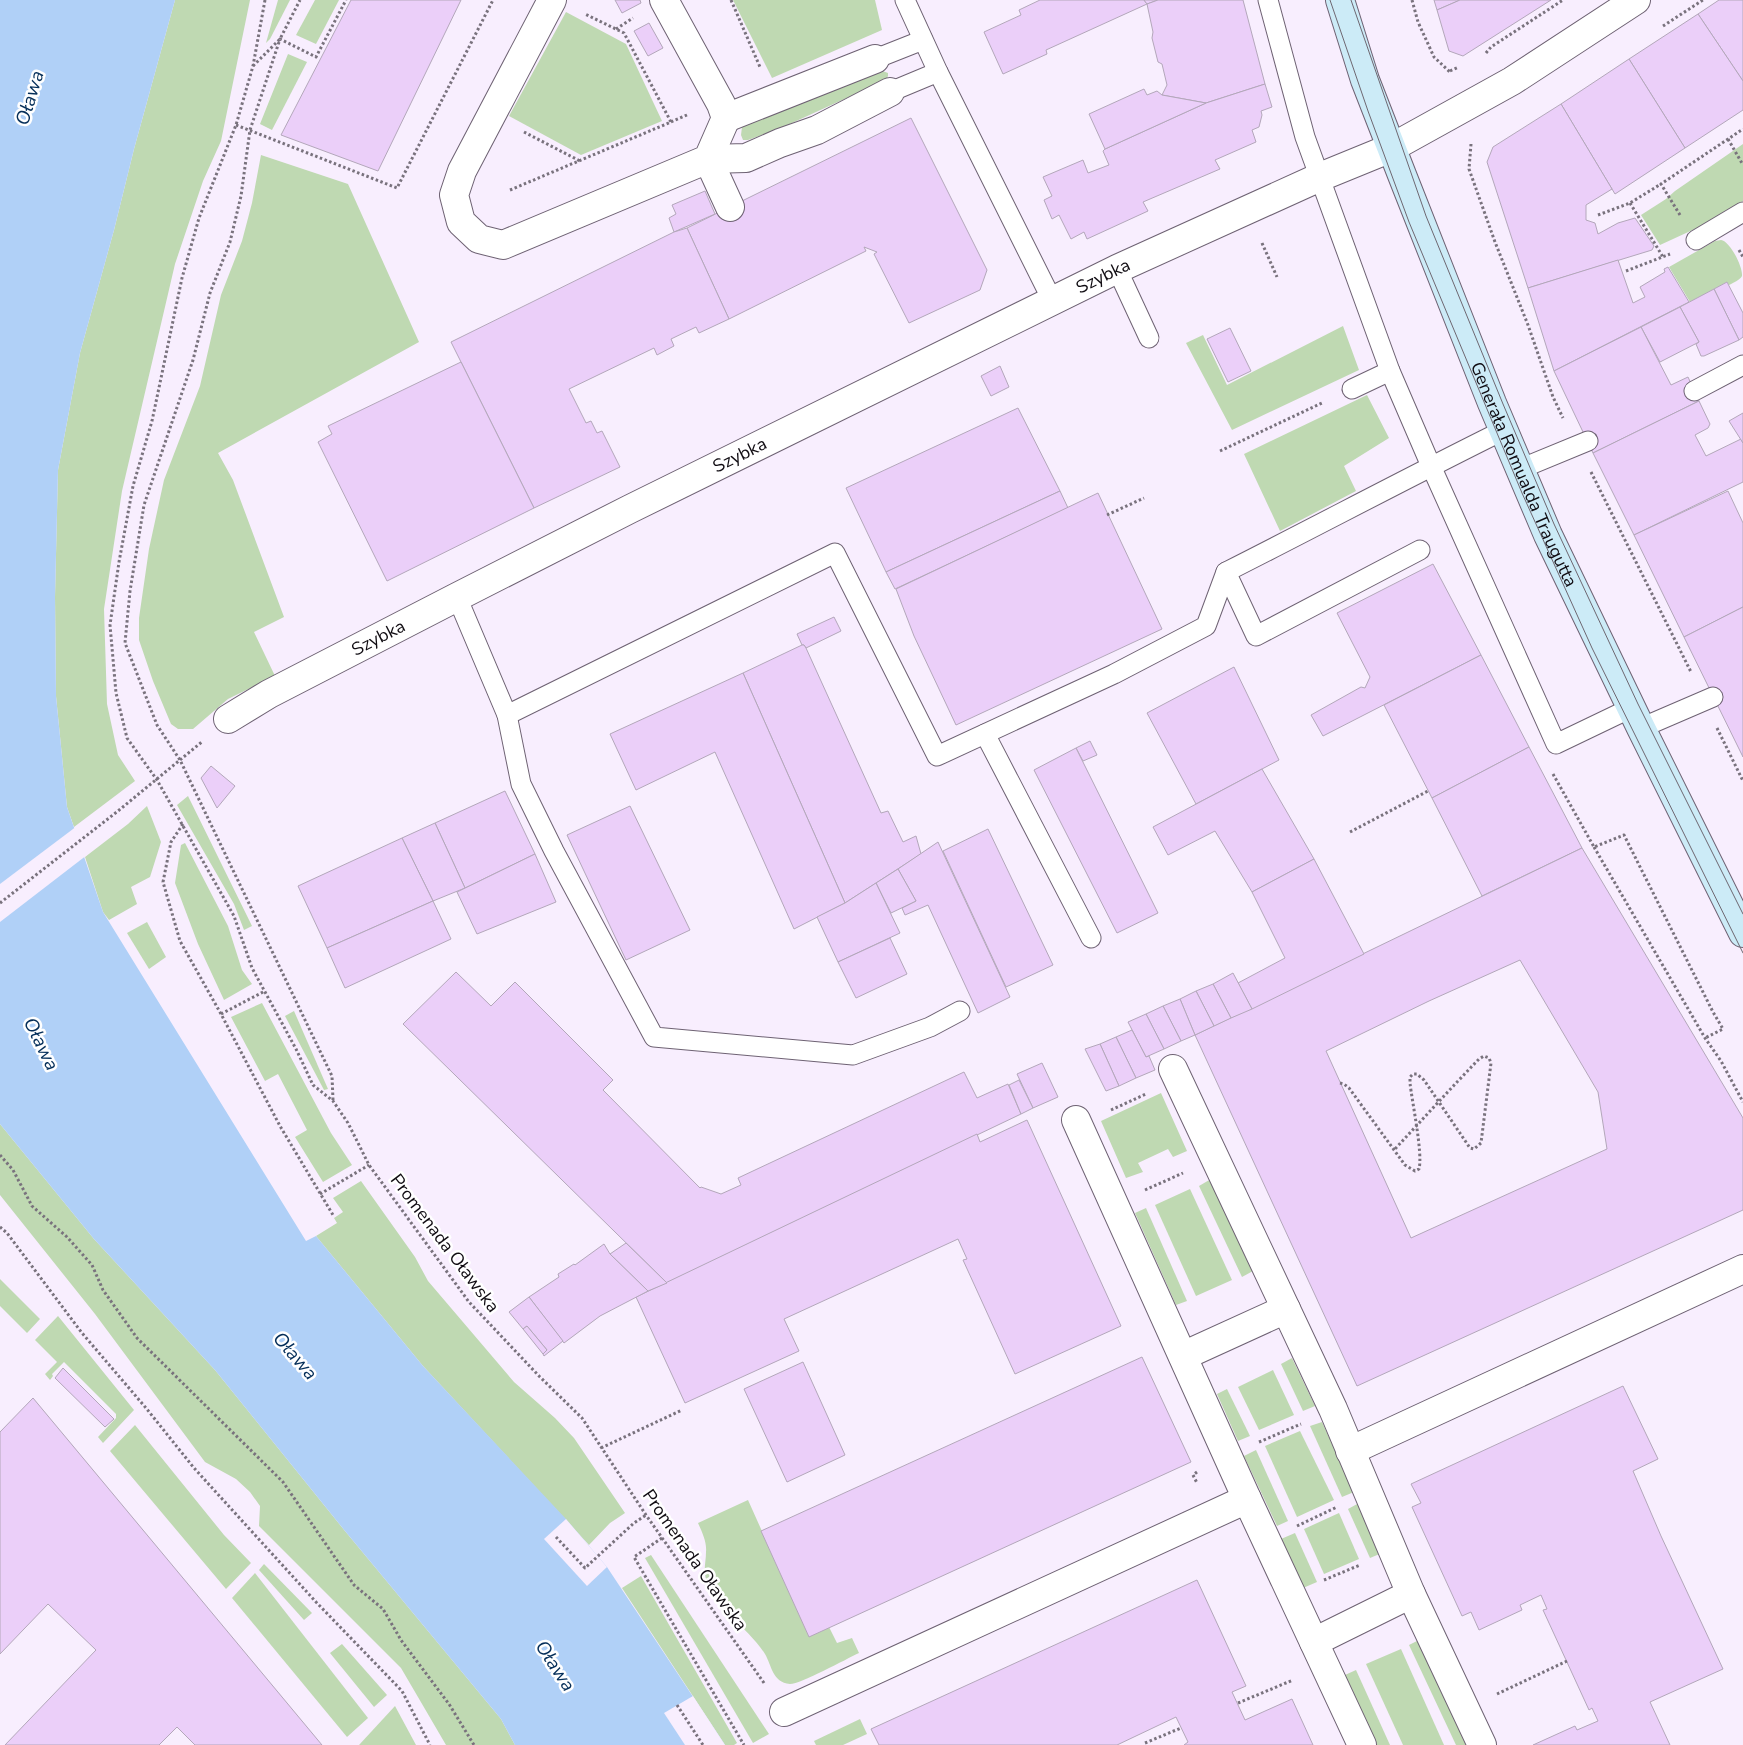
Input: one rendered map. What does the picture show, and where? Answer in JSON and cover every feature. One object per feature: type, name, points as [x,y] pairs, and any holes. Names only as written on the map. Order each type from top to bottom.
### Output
[{"type":"main road","name":"Generała Romualda Traugutta","points":[[1340,0],[1365,80],[1391,148],[1548,535],[1743,934]]},
{"type":"street","points":[[552,0],[462,171],[454,195],[461,222],[479,238],[503,245],[708,159],[746,158],[817,130],[890,92]]},
{"type":"street","points":[[664,0],[721,104],[726,118],[708,159],[730,206]]},
{"type":"street","name":"Szybka","points":[[228,719],[269,694],[630,509],[1117,269],[1320,177],[1391,148],[1512,81],[1636,0]]},
{"type":"street","points":[[726,118],[875,59]]},
{"type":"street","points":[[1173,1069],[1333,1409],[1411,1594],[1482,1745]]},
{"type":"street","points":[[1076,1120],[1247,1499],[1362,1745]]},
{"type":"street","points":[[1350,1451],[1743,1269]]},
{"type":"street","points":[[1183,1356],[1286,1309]]},
{"type":"street","points":[[784,1712],[1247,1499]]},
{"type":"street","points":[[1314,1642],[1411,1594]]},
{"type":"lane","points":[[905,0],[938,72],[1053,302]]},
{"type":"lane","points":[[1268,0],[1305,137],[1390,371],[1556,744],[1713,696]]},
{"type":"lane","points":[[875,59],[923,40]]},
{"type":"lane","points":[[890,92],[938,72]]},
{"type":"lane","points":[[1696,240],[1743,212]]},
{"type":"lane","points":[[1117,269],[1149,338]]},
{"type":"lane","points":[[1694,391],[1743,365]]},
{"type":"lane","points":[[1352,388],[1390,371]]},
{"type":"lane","points":[[507,715],[835,553],[937,756],[1114,674],[1206,626],[1226,572],[1504,430]]},
{"type":"lane","points":[[1520,469],[1588,440]]},
{"type":"lane","points":[[1226,572],[1256,636],[1420,550]]},
{"type":"lane","points":[[457,597],[507,715],[521,784],[554,851],[654,1037],[853,1055],[930,1027],[960,1012]]},
{"type":"lane","points":[[985,734],[1091,938]]},
{"type":"path","name":"Promenada Oławska","points":[[265,0],[253,66],[236,125],[199,218],[182,278],[152,421],[133,486],[110,625],[116,693],[127,738],[157,780],[234,916],[252,968],[296,1049],[313,1086],[333,1101],[348,1123],[369,1165],[469,1302],[582,1418],[708,1606],[784,1712]]},
{"type":"path","points":[[300,0],[280,40],[250,130],[241,196],[230,242],[210,293],[193,360],[144,505],[130,591],[125,643],[157,725],[180,760],[332,1076],[333,1101]]},
{"type":"path","points":[[280,40],[316,57],[346,0]]},
{"type":"path","points":[[236,125],[397,188],[493,0]]},
{"type":"path","points":[[731,0],[761,70]]},
{"type":"path","points":[[1412,0],[1418,22],[1434,57],[1450,71],[1466,65]]},
{"type":"path","points":[[1481,58],[1492,47],[1563,0]]},
{"type":"path","points":[[510,190],[671,122],[624,33],[582,12]]},
{"type":"path","points":[[253,66],[280,40]]},
{"type":"path","points":[[491,115],[581,161]]},
{"type":"path","points":[[1598,215],[1630,203],[1743,129]]},
{"type":"path","points":[[1728,139],[1743,165]]},
{"type":"path","points":[[1626,271],[1663,257],[1696,240],[1661,184]]},
{"type":"path","points":[[1630,203],[1663,257]]},
{"type":"path","points":[[1220,451],[1352,388]]},
{"type":"path","points":[[1107,515],[1144,498]]},
{"type":"path","points":[[0,903],[157,780],[228,719]]},
{"type":"path","points":[[1350,832],[1428,791]]},
{"type":"path","points":[[183,824],[171,842],[163,882],[180,940],[257,1084],[333,1215]]},
{"type":"path","points":[[1624,835],[1723,1029],[1705,1038]]},
{"type":"path","points":[[1594,847],[1705,1038],[1721,1061],[1743,1102]]},
{"type":"path","points":[[221,1014],[265,991]]},
{"type":"path","points":[[1340,1082],[1349,1088],[1394,1150],[1405,1165],[1410,1170],[1415,1171],[1419,1169],[1420,1163],[1416,1127],[1410,1083],[1410,1077],[1413,1074],[1418,1074],[1424,1080],[1438,1101],[1470,1148],[1474,1149],[1481,1144],[1491,1063],[1489,1058],[1484,1056],[1479,1059],[1438,1101],[1416,1127],[1394,1150]]},
{"type":"path","points":[[1104,1113],[1154,1090]]},
{"type":"path","points":[[0,1155],[13,1170],[32,1206],[68,1237],[92,1265],[103,1290],[137,1338],[283,1482],[354,1585],[383,1609],[401,1640],[449,1704],[474,1745]]},
{"type":"path","points":[[1114,1203],[1216,1159]]},
{"type":"path","points":[[320,1194],[369,1165]]},
{"type":"path","points":[[0,1226],[82,1332],[194,1468],[316,1602],[402,1691],[430,1745]]},
{"type":"path","points":[[1228,1456],[1333,1409]]},
{"type":"path","points":[[602,1448],[682,1410]]},
{"type":"path","points":[[1267,1540],[1369,1492]]},
{"type":"path","points":[[556,1537],[585,1568],[646,1515]]},
{"type":"path","points":[[662,1538],[634,1557],[744,1745]]},
{"type":"path","points":[[1321,1582],[1367,1562]]},
{"type":"path","points":[[1465,1709],[1567,1662]]},
{"type":"path","points":[[677,1705],[703,1745]]},
{"type":"path","points":[[1145,1743],[1181,1728]]},
{"type":"green space","points":[[175,0],[250,0],[221,141],[203,181],[175,264],[122,491],[104,609],[107,704],[118,755],[135,781],[74,827],[67,807],[56,696],[55,597],[58,470],[80,353]]},
{"type":"green space","points":[[278,0],[290,0],[270,39],[266,43]]},
{"type":"green space","points":[[315,0],[339,0],[316,44],[296,35]]},
{"type":"green space","points":[[733,0],[875,0],[882,30],[772,78]]},
{"type":"green space","points":[[566,12],[626,44],[662,121],[581,155],[509,116]]},
{"type":"green space","points":[[288,54],[307,62],[272,130],[260,124]]},
{"type":"green space","points":[[880,70],[888,73],[886,80],[781,128],[748,140],[743,140],[741,135],[742,127]]},
{"type":"green space","points":[[1743,144],[1743,201],[1697,228],[1660,245],[1641,215]]},
{"type":"green space","points":[[261,155],[348,184],[419,342],[218,453],[233,480],[284,617],[254,632],[275,676],[228,699],[193,729],[178,729],[171,724],[153,681],[139,640],[139,618],[149,549],[164,480],[200,386],[221,295],[242,241],[252,203]]},
{"type":"green space","points":[[1715,241],[1725,241],[1735,255],[1742,276],[1729,285],[1727,282],[1690,302],[1669,267]]},
{"type":"green space","points":[[1343,326],[1359,370],[1232,430],[1186,343],[1203,335],[1227,385]]},
{"type":"green space","points":[[1367,395],[1389,438],[1344,466],[1356,491],[1280,531],[1244,454]]},
{"type":"green space","points":[[188,796],[252,926],[244,930],[234,904],[177,805]]},
{"type":"green space","points":[[147,806],[161,842],[150,877],[131,887],[137,904],[109,920],[103,912],[85,857],[128,824]]},
{"type":"green space","points":[[185,843],[228,926],[242,970],[252,984],[224,1000],[198,944],[175,883],[181,845]]},
{"type":"green space","points":[[147,922],[166,957],[149,969],[127,933]]},
{"type":"green space","points":[[262,1003],[331,1133],[352,1165],[323,1182],[295,1137],[307,1130],[278,1074],[265,1081],[231,1017]]},
{"type":"green space","points":[[294,1011],[328,1089],[324,1090],[285,1016]]},
{"type":"green space","points":[[1161,1093],[1187,1151],[1173,1157],[1168,1149],[1138,1163],[1143,1172],[1126,1178],[1101,1121]]},
{"type":"green space","points":[[0,1124],[94,1239],[215,1370],[501,1719],[515,1745],[446,1745],[401,1668],[259,1526],[260,1506],[250,1492],[236,1479],[205,1462],[95,1314],[0,1195]]},
{"type":"green space","points":[[1211,1179],[1253,1271],[1242,1277],[1199,1186]]},
{"type":"green space","points":[[361,1181],[415,1257],[428,1281],[514,1382],[555,1418],[574,1438],[625,1513],[610,1523],[589,1545],[423,1366],[316,1236],[337,1223],[334,1218],[343,1212],[333,1198]]},
{"type":"green space","points":[[1190,1189],[1232,1280],[1196,1296],[1155,1205]]},
{"type":"green space","points":[[1146,1208],[1187,1301],[1176,1305],[1135,1213]]},
{"type":"green space","points":[[0,1279],[40,1319],[27,1333],[0,1306]]},
{"type":"green space","points":[[58,1316],[134,1410],[103,1443],[98,1437],[116,1418],[116,1414],[64,1362],[52,1374],[53,1376],[50,1380],[45,1374],[57,1362],[35,1340]]},
{"type":"green space","points":[[1292,1358],[1315,1406],[1303,1411],[1281,1364]]},
{"type":"green space","points":[[1273,1370],[1294,1415],[1259,1430],[1238,1387]]},
{"type":"green space","points":[[1227,1389],[1250,1436],[1238,1441],[1217,1394]]},
{"type":"green space","points":[[1322,1422],[1354,1492],[1342,1497],[1310,1426]]},
{"type":"green space","points":[[135,1425],[224,1535],[251,1563],[226,1589],[110,1451]]},
{"type":"green space","points":[[1300,1431],[1334,1500],[1297,1517],[1265,1446]]},
{"type":"green space","points":[[1256,1450],[1288,1521],[1277,1526],[1244,1456]]},
{"type":"green space","points":[[748,1500],[809,1636],[829,1627],[837,1643],[852,1638],[859,1653],[796,1683],[784,1683],[776,1677],[765,1654],[750,1635],[722,1606],[709,1586],[705,1575],[706,1545],[698,1523]]},
{"type":"green space","points":[[1359,1503],[1382,1553],[1370,1558],[1348,1509]]},
{"type":"green space","points":[[1339,1513],[1359,1559],[1324,1574],[1304,1529]]},
{"type":"green space","points":[[1295,1533],[1317,1582],[1303,1588],[1281,1539]]},
{"type":"green space","points":[[651,1555],[769,1734],[753,1743],[645,1558]]},
{"type":"green space","points":[[264,1564],[312,1613],[304,1620],[259,1570]]},
{"type":"green space","points":[[255,1573],[368,1718],[347,1737],[232,1598]]},
{"type":"green space","points":[[641,1576],[737,1743],[734,1745],[725,1745],[622,1588]]},
{"type":"green space","points":[[1421,1639],[1470,1745],[1456,1745],[1409,1645]]},
{"type":"green space","points":[[342,1644],[387,1695],[374,1707],[330,1653]]},
{"type":"green space","points":[[1401,1649],[1444,1745],[1403,1745],[1366,1664]]},
{"type":"green space","points":[[1356,1670],[1390,1745],[1377,1745],[1345,1675]]},
{"type":"green space","points":[[395,1706],[416,1745],[359,1745]]},
{"type":"green space","points":[[860,1719],[867,1734],[843,1745],[816,1745],[814,1741]]},
{"type":"water","name":"Oława","points":[[0,0],[175,0],[80,353],[58,470],[55,597],[56,696],[67,807],[103,912],[306,1241],[316,1236],[423,1366],[566,1519],[607,1567],[725,1745],[515,1745],[501,1719],[215,1370],[94,1239],[0,1124]]},
{"type":"pier","points":[[77,826],[87,855],[0,922],[0,884]]},
{"type":"pier","points":[[566,1519],[607,1567],[587,1586],[544,1539]]},
{"type":"pier","points":[[693,1696],[725,1745],[685,1745],[664,1713]]},
{"type":"building","points":[[351,0],[461,0],[378,171],[281,135]]},
{"type":"building","points":[[615,0],[640,0],[641,3],[622,13]]},
{"type":"building","points":[[1040,0],[1144,0],[1147,4],[1046,50],[1047,54],[1003,74],[984,32],[1021,15],[1019,10]]},
{"type":"building","points":[[1144,0],[1158,0],[1147,4]]},
{"type":"building","points":[[1158,0],[1243,0],[1265,84],[1206,103],[1162,95],[1167,85],[1162,64],[1158,62],[1152,38],[1153,32],[1147,4]]},
{"type":"building","points":[[1434,0],[1460,0],[1437,10]]},
{"type":"building","points":[[1460,0],[1551,0],[1463,56],[1449,51],[1437,10]]},
{"type":"building","points":[[1719,0],[1743,0],[1743,81],[1698,14]]},
{"type":"building","points":[[1698,14],[1743,81],[1743,110],[1685,148],[1629,59]]},
{"type":"building","points":[[649,23],[663,48],[648,56],[634,31]]},
{"type":"building","points":[[1629,59],[1685,148],[1615,194],[1561,104]]},
{"type":"building","points":[[1265,84],[1272,107],[1261,111],[1259,127],[1252,130],[1256,142],[1215,160],[1220,169],[1143,202],[1148,211],[1087,239],[1084,232],[1071,239],[1059,215],[1052,219],[1044,200],[1052,196],[1043,177],[1083,160],[1088,173],[1109,165],[1103,151],[1105,149],[1206,103]]},
{"type":"building","points":[[1144,89],[1147,95],[1157,91],[1162,95],[1206,103],[1105,149],[1089,114]]},
{"type":"building","points":[[1561,104],[1612,189],[1586,205],[1586,220],[1595,223],[1598,234],[1618,223],[1635,218],[1654,246],[1652,250],[1528,288],[1487,162],[1493,147]]},
{"type":"building","points":[[911,118],[987,270],[980,290],[909,323],[874,254],[877,252],[864,247],[866,251],[729,319],[687,228]]},
{"type":"building","points":[[705,191],[715,214],[674,232],[669,218],[676,214],[672,205]]},
{"type":"building","points":[[687,228],[729,319],[699,333],[696,327],[671,339],[674,346],[657,355],[654,348],[569,389],[586,423],[591,421],[597,433],[602,431],[620,467],[534,508],[451,342],[674,232]]},
{"type":"building","points":[[1618,260],[1633,303],[1645,297],[1640,287],[1665,272],[1664,269],[1668,267],[1689,302],[1554,371],[1528,288]]},
{"type":"building","points":[[1727,282],[1743,313],[1743,337],[1739,340],[1714,289]]},
{"type":"building","points":[[1714,289],[1739,340],[1701,356],[1696,344],[1699,342],[1680,307]]},
{"type":"building","points":[[1680,307],[1699,342],[1660,362],[1641,327]]},
{"type":"building","points":[[1641,327],[1671,385],[1688,377],[1699,401],[1593,453],[1554,371]]},
{"type":"building","points":[[1230,328],[1251,371],[1228,382],[1207,339]]},
{"type":"building","points":[[461,362],[534,508],[387,581],[318,442],[332,434],[328,426]]},
{"type":"building","points":[[1000,366],[1009,387],[991,396],[981,376]]},
{"type":"building","points":[[1699,401],[1710,424],[1708,428],[1695,435],[1706,456],[1741,439],[1743,443],[1743,482],[1634,535],[1593,453]]},
{"type":"building","points":[[1018,408],[1060,491],[886,572],[846,488]]},
{"type":"building","points":[[1743,413],[1743,443],[1729,421]]},
{"type":"building","points":[[1060,491],[1068,508],[895,589],[886,572]]},
{"type":"building","points":[[1728,491],[1743,523],[1743,607],[1684,637],[1634,535]]},
{"type":"building","points":[[1098,493],[1162,629],[956,725],[914,636],[896,589]]},
{"type":"building","points":[[1433,564],[1481,655],[1323,736],[1311,715],[1361,687],[1365,688],[1370,677],[1337,613]]},
{"type":"building","points":[[1743,607],[1743,757],[1684,637]]},
{"type":"building","points":[[834,617],[841,631],[806,648],[802,645],[797,634]]},
{"type":"building","points":[[802,645],[806,648],[881,813],[888,811],[903,842],[916,836],[921,854],[845,903],[743,673]]},
{"type":"building","points":[[1481,655],[1529,747],[1432,798],[1384,705]]},
{"type":"building","points":[[1234,667],[1279,760],[1196,804],[1147,713]]},
{"type":"building","points":[[743,673],[845,903],[794,929],[715,752],[636,790],[610,734]]},
{"type":"building","points":[[1090,741],[1097,755],[1083,761],[1076,748]]},
{"type":"building","points":[[1529,747],[1582,848],[1482,896],[1432,798]]},
{"type":"building","points":[[1076,748],[1158,913],[1117,933],[1034,770]]},
{"type":"building","points":[[211,766],[235,786],[217,808],[201,778]]},
{"type":"building","points":[[1262,769],[1314,859],[1252,892],[1215,831],[1168,855],[1153,827]]},
{"type":"building","points":[[505,791],[535,854],[465,888],[435,823]]},
{"type":"building","points":[[630,806],[690,930],[626,960],[567,835]]},
{"type":"building","points":[[435,823],[465,888],[433,901],[402,838]]},
{"type":"building","points":[[988,829],[1053,965],[1006,987],[943,851]]},
{"type":"building","points":[[402,838],[433,901],[327,948],[298,886]]},
{"type":"building","points":[[938,842],[1010,997],[978,1013],[928,905],[905,915],[902,908],[916,901],[898,869]]},
{"type":"building","points":[[1582,848],[1743,1118],[1743,1210],[1357,1386],[1195,1035]],"holes":[[[1520,960],[1598,1092],[1607,1149],[1411,1238],[1326,1051],[1429,1001]]]},
{"type":"building","points":[[535,854],[556,902],[477,934],[457,892]]},
{"type":"building","points":[[1314,859],[1364,954],[1252,1009],[1238,983],[1285,958],[1252,892]]},
{"type":"building","points":[[898,869],[916,901],[891,913],[876,883]]},
{"type":"building","points":[[876,883],[900,933],[838,962],[817,917],[845,903]]},
{"type":"building","points":[[433,901],[451,939],[345,988],[327,948]]},
{"type":"building","points":[[890,938],[907,974],[856,998],[838,962]]},
{"type":"building","points":[[456,972],[491,1006],[515,982],[613,1080],[603,1090],[700,1188],[721,1194],[741,1185],[738,1178],[964,1072],[977,1098],[1008,1084],[1021,1114],[667,1283],[403,1024]]},
{"type":"building","points":[[1233,973],[1252,1009],[1231,1018],[1213,984]]},
{"type":"building","points":[[1213,984],[1231,1018],[1214,1026],[1196,991]]},
{"type":"building","points":[[1196,991],[1214,1026],[1195,1035],[1180,999]]},
{"type":"building","points":[[1180,999],[1195,1035],[1181,1041],[1163,1006]]},
{"type":"building","points":[[1163,1006],[1181,1041],[1164,1049],[1146,1014]]},
{"type":"building","points":[[1146,1014],[1164,1049],[1146,1057],[1128,1022]]},
{"type":"building","points":[[1132,1030],[1146,1057],[1149,1056],[1155,1070],[1136,1078],[1116,1037]]},
{"type":"building","points":[[1116,1037],[1136,1078],[1119,1086],[1100,1044]]},
{"type":"building","points":[[1100,1044],[1119,1086],[1106,1091],[1085,1049]]},
{"type":"building","points":[[1042,1063],[1058,1097],[1033,1108],[1017,1074]]},
{"type":"building","points":[[1019,1080],[1033,1108],[1021,1114],[1009,1085]]},
{"type":"building","points":[[1027,1120],[1121,1326],[1015,1374],[963,1260],[967,1259],[958,1239],[784,1319],[799,1351],[685,1403],[636,1297],[977,1134],[980,1142]]},
{"type":"building","points":[[626,1243],[667,1283],[648,1291],[610,1254]]},
{"type":"building","points":[[604,1244],[610,1254],[648,1291],[600,1316],[564,1343],[529,1297],[559,1277],[558,1274],[575,1265]]},
{"type":"building","points":[[529,1297],[563,1341],[544,1356],[543,1354],[547,1350],[527,1326],[523,1329],[509,1312]]},
{"type":"building","points":[[527,1326],[547,1350],[543,1354],[523,1329]]},
{"type":"building","points":[[1142,1357],[1191,1462],[809,1637],[761,1531]]},
{"type":"building","points":[[803,1362],[845,1455],[787,1482],[744,1389]]},
{"type":"building","points":[[63,1368],[114,1419],[105,1427],[55,1378]]},
{"type":"building","points":[[1623,1386],[1658,1459],[1633,1471],[1723,1669],[1650,1702],[1670,1745],[1533,1745],[1575,1726],[1577,1730],[1598,1721],[1592,1708],[1589,1710],[1543,1610],[1547,1609],[1541,1595],[1520,1605],[1522,1610],[1479,1630],[1471,1612],[1462,1616],[1412,1507],[1421,1503],[1411,1484]]},
{"type":"building","points":[[33,1398],[322,1745],[195,1745],[177,1727],[159,1745],[5,1745],[96,1650],[48,1604],[0,1654],[0,1432]]},
{"type":"building","points":[[1197,1580],[1246,1686],[1232,1692],[1245,1720],[1292,1699],[1313,1745],[1184,1745],[1188,1742],[1176,1717],[1117,1745],[879,1745],[871,1729]]},
{"type":"tram line","points":[[1330,0],[1409,222],[1522,493],[1592,648],[1743,953]]},
{"type":"tram line","points":[[1351,0],[1426,216],[1554,524],[1638,704],[1743,914]]}]
